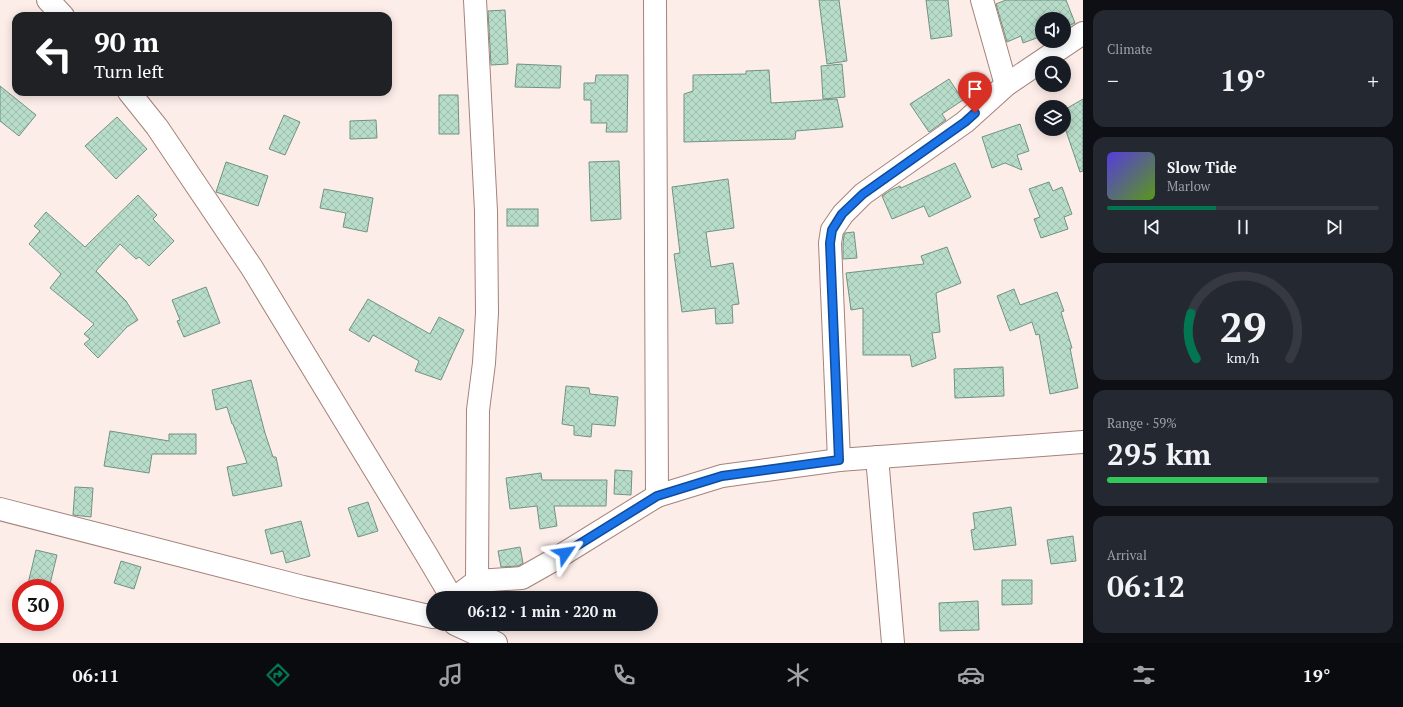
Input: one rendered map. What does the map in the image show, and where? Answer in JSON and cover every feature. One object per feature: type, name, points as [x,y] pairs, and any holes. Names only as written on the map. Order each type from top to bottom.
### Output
[{"type":"street","points":[[48,0],[59,12]]},
{"type":"street","points":[[475,0],[486,211],[487,313],[484,363],[478,410],[478,582]]},
{"type":"street","points":[[655,0],[657,496]]},
{"type":"street","points":[[982,0],[1006,85]]},
{"type":"street","points":[[839,460],[830,243],[832,230],[842,214],[863,194],[965,122],[1006,85],[1083,33]]},
{"type":"street","points":[[132,96],[157,127],[252,268],[448,591]]},
{"type":"street","points":[[464,591],[478,582],[522,578],[552,562],[657,496],[722,476],[839,460],[1083,442]]},
{"type":"street","points":[[877,457],[893,643]]},
{"type":"street","points":[[0,509],[303,587],[426,615]]},
{"type":"street","points":[[469,631],[496,643]]},
{"type":"building","points":[[819,0],[839,0],[847,61],[827,64]]},
{"type":"building","points":[[926,0],[948,0],[952,36],[931,39]]},
{"type":"building","points":[[1006,0],[1066,0],[1071,12],[1035,12],[1035,39],[1023,43],[1021,36],[1007,42],[996,4]]},
{"type":"building","points":[[505,10],[508,64],[491,65],[488,11]]},
{"type":"building","points":[[1071,13],[1075,23],[1071,25]]},
{"type":"building","points":[[517,64],[561,66],[560,88],[515,87]]},
{"type":"building","points":[[842,64],[845,97],[823,99],[821,66]]},
{"type":"building","points":[[769,70],[771,103],[837,99],[843,127],[796,131],[795,139],[684,142],[684,94],[693,91],[693,75],[746,74],[746,71]]},
{"type":"building","points":[[596,75],[628,75],[627,132],[606,132],[607,123],[591,123],[591,100],[584,100],[584,83],[595,83]]},
{"type":"building","points":[[949,79],[963,100],[942,114],[946,120],[929,132],[910,104]]},
{"type":"building","points":[[0,86],[36,115],[19,136],[0,121]]},
{"type":"building","points":[[439,95],[458,95],[459,134],[439,134]]},
{"type":"building","points":[[1083,99],[1083,171],[1080,172],[1068,136],[1071,136],[1071,106]]},
{"type":"building","points":[[284,115],[300,122],[285,155],[269,149]]},
{"type":"building","points":[[117,117],[147,149],[116,179],[85,146]]},
{"type":"building","points":[[376,120],[377,138],[350,139],[350,121]]},
{"type":"building","points":[[1020,124],[1029,151],[1017,155],[1022,170],[1005,163],[992,168],[982,137]]},
{"type":"building","points":[[619,161],[621,219],[591,221],[589,162]]},
{"type":"building","points":[[226,162],[268,176],[258,206],[216,192]]},
{"type":"building","points":[[955,163],[971,197],[929,217],[924,206],[892,219],[882,196],[891,190],[900,186],[901,188]]},
{"type":"building","points":[[728,179],[734,228],[706,232],[711,267],[733,263],[739,304],[732,305],[733,323],[716,324],[715,308],[682,312],[674,254],[680,253],[672,187]]},
{"type":"building","points":[[1049,182],[1053,191],[1062,187],[1072,214],[1064,217],[1068,229],[1041,238],[1034,219],[1040,217],[1029,189]]},
{"type":"building","points":[[324,189],[373,198],[367,232],[343,227],[346,213],[320,208]]},
{"type":"building","points":[[138,195],[157,215],[153,219],[174,241],[149,266],[139,257],[136,259],[120,244],[96,271],[126,301],[138,320],[127,327],[98,358],[84,344],[90,339],[84,334],[94,324],[50,288],[61,274],[29,244],[40,231],[34,226],[46,212],[85,247]]},
{"type":"building","points":[[507,209],[538,209],[538,226],[507,226]]},
{"type":"building","points":[[854,232],[857,258],[843,259],[844,235],[845,233]]},
{"type":"building","points":[[947,247],[961,283],[936,293],[940,332],[932,333],[936,358],[912,367],[910,355],[863,355],[863,308],[851,310],[846,273],[924,264],[921,256]]},
{"type":"building","points":[[206,287],[220,323],[184,337],[177,321],[180,320],[172,300]]},
{"type":"building","points":[[1014,289],[1020,305],[1057,292],[1064,311],[1061,312],[1072,348],[1070,348],[1078,388],[1050,394],[1039,334],[1036,335],[1032,322],[1010,331],[997,296]]},
{"type":"building","points":[[368,299],[430,334],[439,317],[464,330],[441,380],[415,371],[419,361],[373,335],[369,342],[349,330]]},
{"type":"building","points":[[1003,367],[1004,396],[955,398],[954,369]]},
{"type":"building","points":[[251,380],[265,433],[273,457],[276,457],[282,486],[233,496],[227,467],[247,463],[227,407],[216,410],[212,390]]},
{"type":"building","points":[[566,386],[589,388],[590,394],[618,397],[615,426],[592,424],[591,437],[574,435],[574,426],[562,424]]},
{"type":"building","points":[[110,431],[169,441],[169,434],[196,434],[196,454],[152,454],[149,473],[104,466]]},
{"type":"building","points":[[615,470],[632,471],[631,495],[614,494]]},
{"type":"building","points":[[541,473],[542,480],[607,480],[606,506],[554,506],[557,526],[540,529],[537,506],[510,509],[506,478]]},
{"type":"building","points":[[75,487],[93,488],[91,517],[73,515]]},
{"type":"building","points":[[368,502],[378,531],[358,537],[348,508]]},
{"type":"building","points":[[1011,507],[1016,545],[974,550],[971,530],[975,529],[973,513]]},
{"type":"building","points":[[301,521],[310,556],[286,563],[283,551],[271,554],[265,530]]},
{"type":"building","points":[[1073,536],[1076,561],[1051,564],[1047,540]]},
{"type":"building","points":[[520,547],[523,563],[518,566],[501,567],[498,551]]},
{"type":"building","points":[[36,550],[57,555],[51,579],[29,579]]},
{"type":"building","points":[[121,561],[141,567],[134,589],[114,583]]},
{"type":"building","points":[[1002,580],[1032,580],[1032,604],[1002,605]]},
{"type":"building","points":[[978,601],[979,630],[940,631],[939,603]]},
{"type":"route","points":[[565,553],[657,496],[722,476],[839,460],[830,243],[832,230],[842,214],[863,194],[965,122],[975,113]]}]
